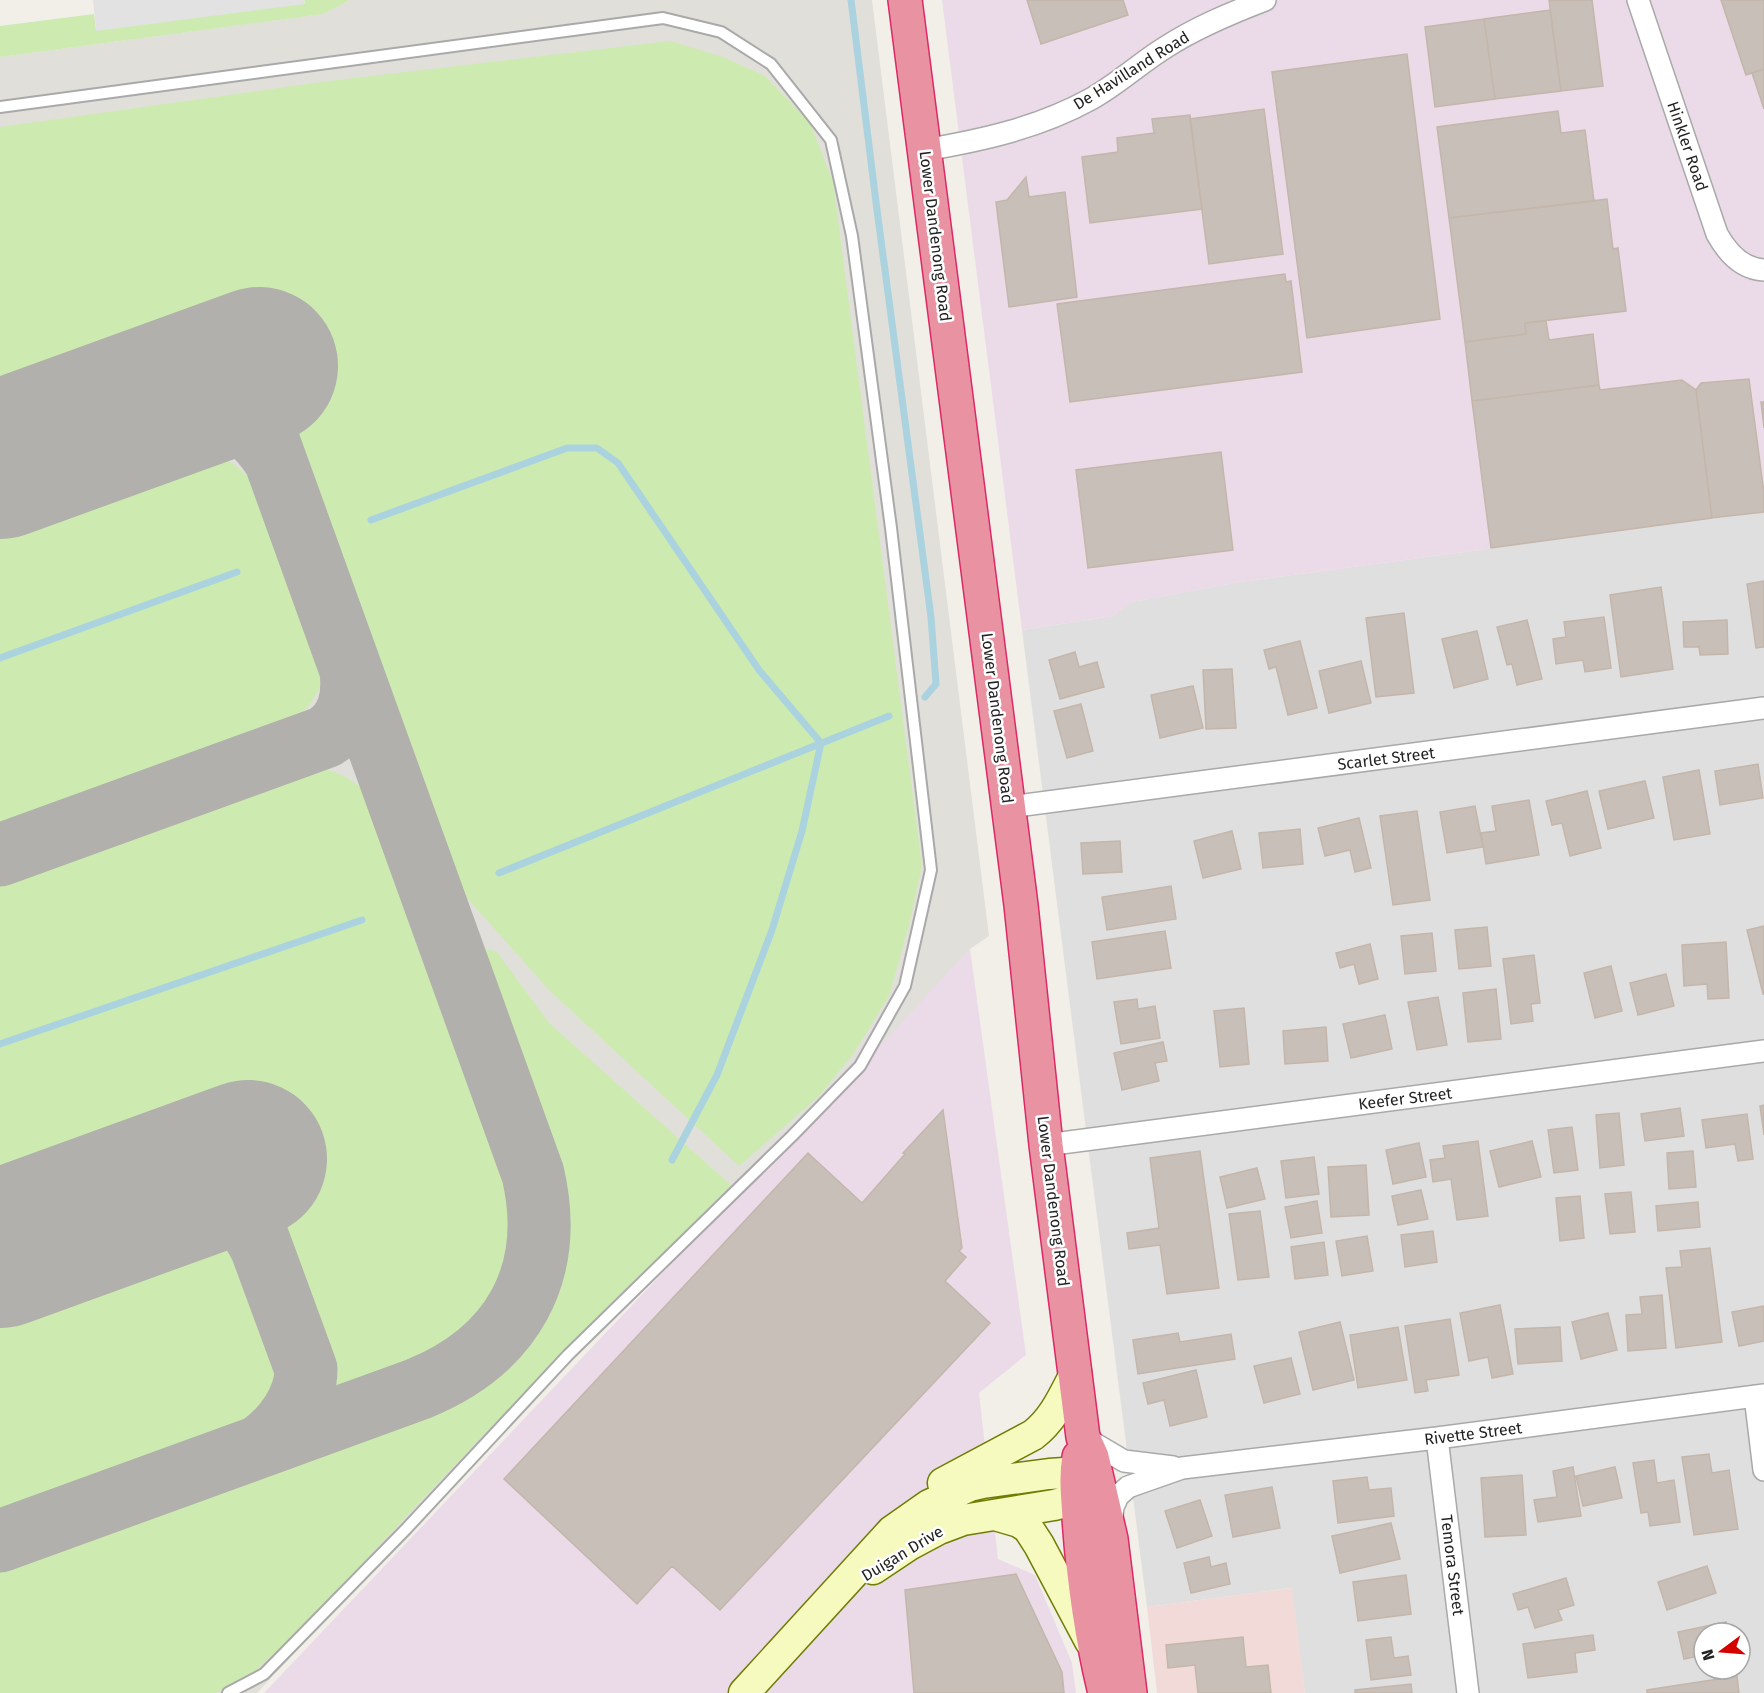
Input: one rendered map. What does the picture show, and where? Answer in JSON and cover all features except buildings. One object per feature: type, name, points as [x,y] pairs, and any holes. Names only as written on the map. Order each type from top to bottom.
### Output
[{"type":"highway","name":"Lower Dandenong Road","points":[[905,0],[1021,905],[1046,1145],[1083,1438],[1087,1484],[1082,1553],[1096,1655],[1105,1693]]},
{"type":"highway","name":"Lower Dandenong Road","points":[[1087,1484],[1111,1539],[1130,1693]]},
{"type":"main road","points":[[897,1526],[922,1499],[948,1478],[1033,1435],[1043,1427],[1056,1411],[1076,1372]]},
{"type":"main road","name":"Duigan Drive","points":[[744,1693],[897,1526],[928,1505],[970,1486],[1040,1475],[1087,1484]]},
{"type":"main road","name":"Duigan Drive","points":[[836,1594],[909,1545],[939,1529],[963,1520],[1054,1505],[1087,1484]]},
{"type":"main road","points":[[995,1515],[1019,1522],[1028,1528],[1045,1555],[1096,1655]]},
{"type":"street","name":"De Havilland Road","points":[[925,150],[994,138],[1058,115],[1115,85],[1165,47],[1189,33],[1265,0]]},
{"type":"street","name":"Hinkler Road","points":[[1638,0],[1717,234],[1723,244],[1741,262],[1748,267],[1764,270]]},
{"type":"street","name":"Scarlet Street","points":[[1009,807],[1764,708]]},
{"type":"street","name":"Keefer Street","points":[[1046,1145],[1764,1051]]},
{"type":"street","name":"Rivette Street","points":[[1111,1539],[1113,1507],[1118,1496],[1132,1484],[1182,1468],[1760,1396]]},
{"type":"street","points":[[1760,1396],[1764,1470]]},
{"type":"street","name":"Rivette Street","points":[[1083,1438],[1124,1461],[1182,1468]]},
{"type":"street","name":"Temora Street","points":[[1437,1438],[1468,1693]]},
{"type":"lane","points":[[0,107],[663,18],[722,32],[771,64],[831,140],[852,236],[891,528],[931,870],[905,986],[860,1066],[792,1136],[568,1355],[407,1528],[264,1674],[228,1693]]},
{"type":"shaded area","points":[[93,0],[304,0],[305,4],[96,31]]},
{"type":"shaded area","points":[[350,0],[872,0],[989,936],[970,949],[743,1194],[574,1354],[257,1693],[0,1693],[0,57],[322,14]]},
{"type":"shaded area","points":[[942,0],[1764,0],[1764,512],[1240,582],[1132,602],[1113,616],[1022,630]]},
{"type":"shaded area","points":[[1764,512],[1764,1693],[1305,1693],[1291,1588],[1147,1607],[1022,630],[1113,616],[1131,602],[1240,582]]},
{"type":"shaded area","points":[[970,949],[1026,1355],[979,1393],[998,1559],[1035,1575],[1072,1663],[1076,1693],[264,1693]]},
{"type":"shaded area","points":[[1292,1588],[1305,1693],[1157,1693],[1147,1607]]},
{"type":"green space","points":[[304,0],[350,0],[323,14],[0,57],[0,26],[94,14],[96,30],[305,3]]},
{"type":"green space","points":[[670,41],[723,57],[765,76],[810,123],[833,182],[922,866],[908,929],[889,996],[853,1054],[819,1096],[739,1166],[549,990],[443,871],[243,315],[0,403],[0,127],[329,81]]},
{"type":"green space","points":[[196,450],[226,460],[245,474],[281,536],[307,595],[323,646],[324,675],[315,697],[300,715],[271,737],[0,835],[0,515],[172,452]]},
{"type":"green space","points":[[305,767],[330,771],[352,781],[370,797],[385,817],[511,1170],[516,1197],[517,1225],[514,1251],[497,1300],[482,1322],[463,1341],[439,1357],[389,1380],[337,1398],[239,1128],[0,1215],[0,874],[285,771]]},
{"type":"green space","points":[[478,946],[497,952],[549,1023],[732,1186],[487,1431],[303,1626],[250,1676],[216,1693],[0,1693],[0,1560],[426,1406],[478,1378],[497,1362],[528,1324],[549,1281],[558,1233],[558,1208],[545,1150]]},
{"type":"green space","points":[[162,1229],[197,1230],[217,1235],[232,1247],[243,1262],[262,1294],[278,1337],[281,1359],[279,1379],[272,1399],[260,1418],[241,1436],[0,1524],[0,1284],[144,1232]]},
{"type":"waterway","points":[[851,0],[931,617],[936,684],[925,697]]},
{"type":"waterway","points":[[371,520],[567,448],[597,448],[618,463],[759,670],[821,743],[802,831],[772,930],[717,1075],[672,1160]]},
{"type":"waterway","points":[[0,658],[237,572]]},
{"type":"waterway","points":[[499,873],[889,716]]},
{"type":"waterway","points":[[0,1044],[362,920]]},
{"type":"taxiway","points":[[0,1541],[418,1389],[451,1373],[479,1353],[502,1331],[519,1305],[532,1276],[538,1244],[539,1210],[533,1174],[243,371]]},
{"type":"taxiway","points":[[0,461],[109,421],[154,410],[193,405],[215,409],[235,419],[261,441],[275,460]]},
{"type":"taxiway","points":[[0,855],[325,737],[340,724],[345,716],[352,690],[351,671]]},
{"type":"taxiway","points":[[231,1165],[306,1369],[302,1392],[292,1413],[277,1432],[259,1447]]},
{"type":"taxiway","points":[[48,1231],[156,1196],[188,1193],[217,1201],[230,1209],[252,1231],[260,1245]]},
{"type":"runway","points":[[0,460],[259,366]]},
{"type":"runway","points":[[0,1249],[248,1159]]}]
